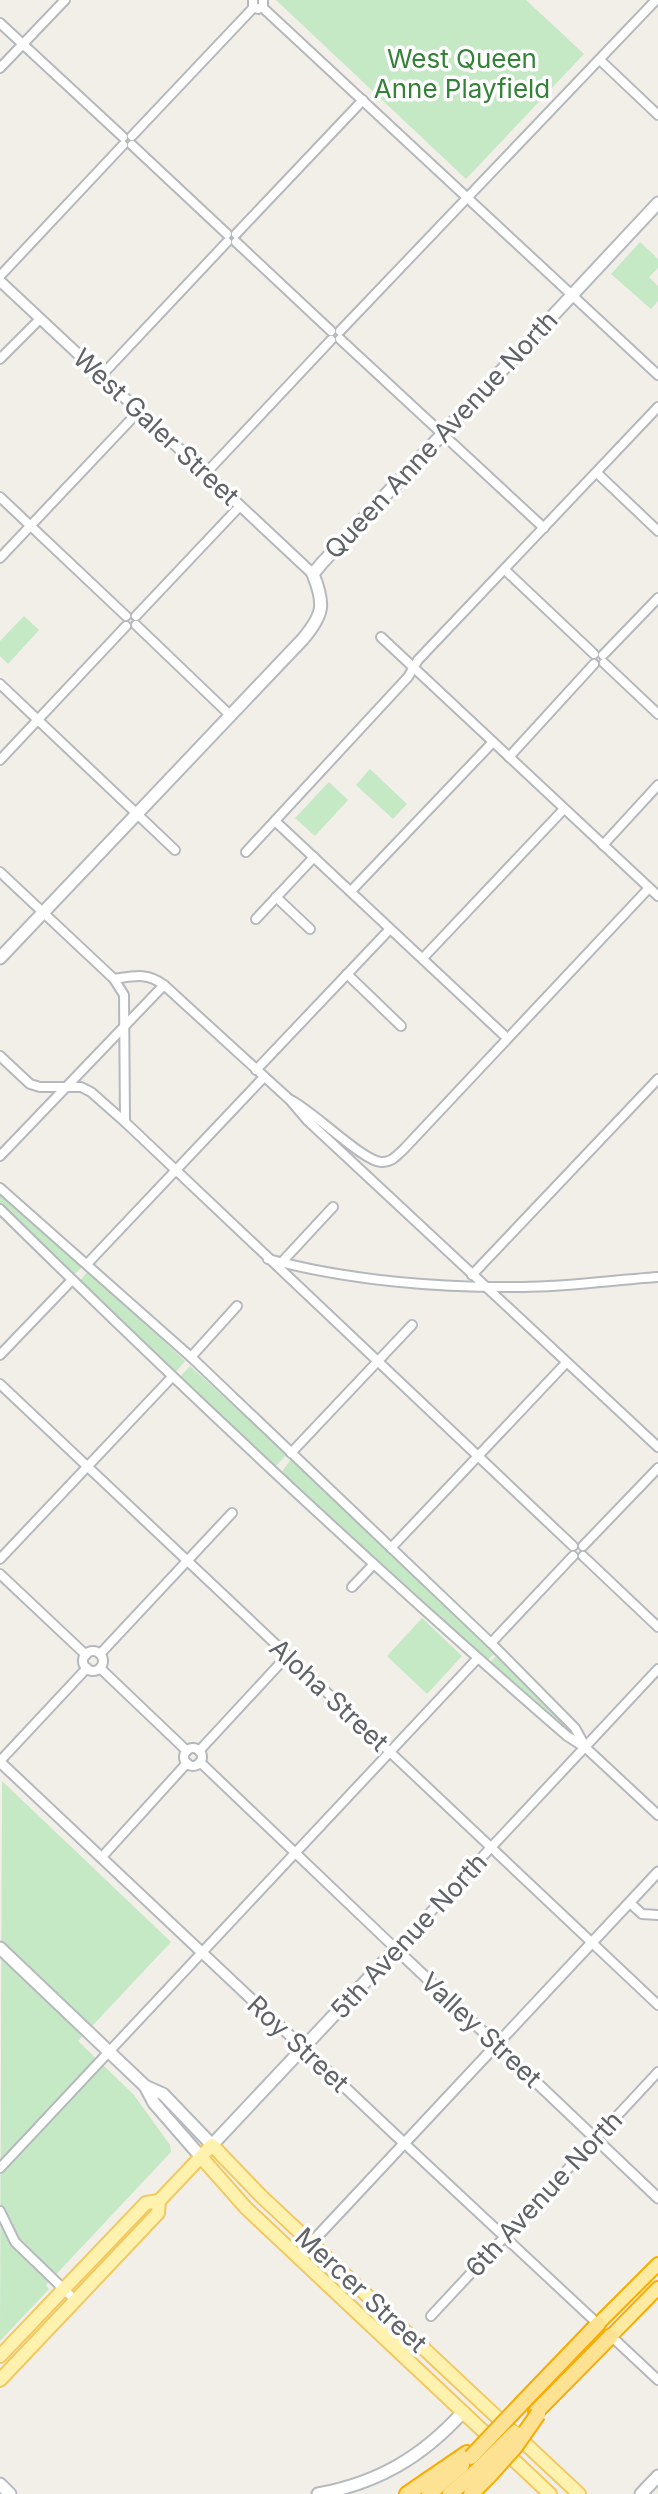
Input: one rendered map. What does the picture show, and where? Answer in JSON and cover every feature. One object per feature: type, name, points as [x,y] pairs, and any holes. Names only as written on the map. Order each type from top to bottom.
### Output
[{"type":"highway","points":[[450,2494],[477,2463],[496,2430],[658,2264]]},
{"type":"highway","points":[[429,2494],[477,2463],[539,2411],[658,2288]]},
{"type":"highway","points":[[407,2494],[477,2463]]},
{"type":"highway","points":[[471,2494],[477,2463]]},
{"type":"main road","name":"Queen Anne Avenue North","points":[[0,958],[231,716],[318,620],[322,600],[313,574],[658,203]]},
{"type":"main road","name":"Mercer Street","points":[[0,1948],[145,2086],[154,2103],[246,2208],[550,2494]]},
{"type":"main road","name":"5th Avenue North","points":[[0,2356],[146,2203],[159,2201],[396,1949]]},
{"type":"main road","name":"Mercer Street","points":[[145,2086],[163,2094],[261,2196],[579,2494]]},
{"type":"main road","name":"5th Avenue North","points":[[0,2380],[158,2213],[159,2201]]},
{"type":"main road","points":[[318,2494],[353,2486],[396,2468],[430,2445],[463,2412],[465,2404],[403,2345],[359,2288]]},
{"type":"main road","points":[[641,2494],[658,2476]]},
{"type":"main road","points":[[0,2484],[10,2494]]},
{"type":"street","points":[[0,68],[65,0]]},
{"type":"street","points":[[206,473],[656,0]]},
{"type":"street","points":[[0,279],[258,4],[658,375]]},
{"type":"street","points":[[0,23],[544,528]]},
{"type":"street","points":[[600,60],[658,115]]},
{"type":"street","points":[[101,376],[363,100]]},
{"type":"street","name":"West Galer Street","points":[[0,279],[313,574]]},
{"type":"street","points":[[0,359],[40,319]]},
{"type":"street","points":[[246,852],[658,407]]},
{"type":"street","points":[[0,558],[139,411]]},
{"type":"street","points":[[597,473],[658,531]]},
{"type":"street","points":[[0,497],[231,716]]},
{"type":"street","points":[[0,760],[240,506]]},
{"type":"street","points":[[505,570],[658,714]]},
{"type":"street","points":[[509,757],[658,598]]},
{"type":"street","points":[[381,637],[658,896]]},
{"type":"street","points":[[0,684],[175,850]]},
{"type":"street","points":[[351,891],[493,742]]},
{"type":"street","points":[[603,845],[658,785]]},
{"type":"street","points":[[423,958],[564,809]]},
{"type":"street","points":[[275,821],[507,1038]]},
{"type":"street","points":[[256,919],[314,857]]},
{"type":"street","points":[[0,872],[114,979],[126,1004],[123,1027],[125,1122]]},
{"type":"street","points":[[290,1100],[306,1108],[364,1154],[378,1162],[389,1161],[403,1150],[649,888]]},
{"type":"street","points":[[276,897],[310,929]]},
{"type":"street","points":[[256,1070],[390,929]]},
{"type":"street","points":[[114,979],[141,974],[164,985],[658,1447]]},
{"type":"street","points":[[347,974],[401,1026]]},
{"type":"street","points":[[0,1156],[164,985]]},
{"type":"street","points":[[0,1056],[30,1084],[40,1087],[67,1085],[91,1092],[573,1546]]},
{"type":"street","points":[[87,1264],[264,1077]]},
{"type":"street","points":[[472,1275],[656,1084]]},
{"type":"street","points":[[0,1188],[191,1357],[491,1643],[575,1728],[586,1748]]},
{"type":"street","points":[[281,1263],[333,1207]]},
{"type":"street","points":[[0,1209],[172,1377],[373,1565],[477,1659],[567,1736],[586,1748],[658,1815]]},
{"type":"street","points":[[267,1259],[340,1276],[484,1286],[525,1287],[658,1277]]},
{"type":"street","points":[[0,1355],[72,1280]]},
{"type":"street","points":[[191,1357],[237,1306]]},
{"type":"street","points":[[291,1453],[412,1325]]},
{"type":"street","points":[[391,1548],[566,1363]]},
{"type":"street","points":[[0,1559],[172,1377]]},
{"type":"street","name":"Aloha Street","points":[[0,1384],[658,2005]]},
{"type":"street","points":[[583,1546],[658,1468]]},
{"type":"street","points":[[100,1654],[232,1513]]},
{"type":"street","points":[[583,1546],[577,1544],[570,1552],[658,1627]]},
{"type":"street","points":[[491,1643],[585,1552],[583,1546]]},
{"type":"street","points":[[352,1587],[373,1565]]},
{"type":"street","points":[[0,1574],[86,1655]]},
{"type":"street","points":[[93,1651],[100,1654],[103,1662],[100,1668],[94,1671],[87,1668],[84,1662],[86,1655],[93,1651]]},
{"type":"street","points":[[199,1751],[287,1656]]},
{"type":"street","points":[[0,2168],[477,1659]]},
{"type":"street","points":[[0,1762],[87,1668]]},
{"type":"street","points":[[100,1668],[187,1751]]},
{"type":"street","name":"5th Avenue North","points":[[396,1949],[658,1669]]},
{"type":"street","points":[[193,1748],[199,1751],[202,1755],[200,1762],[194,1765],[187,1763],[184,1757],[187,1751],[193,1748]]},
{"type":"street","name":"Roy Street","points":[[0,1762],[598,2324]]},
{"type":"street","name":"Valley Street","points":[[200,1762],[658,2198]]},
{"type":"street","points":[[101,1858],[187,1763]]},
{"type":"street","points":[[298,2257],[658,1872]]},
{"type":"street","points":[[630,1903],[642,1914],[658,1915]]},
{"type":"street","name":"6th Avenue North","points":[[431,2316],[658,2072]]},
{"type":"street","points":[[0,2211],[15,2242],[75,2300]]},
{"type":"street","points":[[611,2336],[658,2380]]},
{"type":"green space","name":"West Queen Anne Playfield","points":[[276,0],[526,0],[584,54],[466,179]]},
{"type":"green space","points":[[640,242],[658,259],[658,268],[649,277],[658,286],[658,301],[651,309],[611,274]]},
{"type":"green space","points":[[24,616],[39,630],[8,664],[0,656],[0,641]]},
{"type":"green space","points":[[370,769],[407,804],[393,819],[356,785]]},
{"type":"green space","points":[[329,782],[348,800],[315,836],[295,818]]},
{"type":"green space","points":[[0,1194],[82,1267],[74,1275],[0,1204]]},
{"type":"green space","points":[[88,1271],[185,1361],[175,1373],[79,1282]]},
{"type":"green space","points":[[190,1366],[287,1454],[276,1466],[179,1378]]},
{"type":"green space","points":[[291,1459],[495,1653],[487,1661],[281,1473]]},
{"type":"green space","points":[[422,1618],[462,1656],[427,1694],[387,1656]]},
{"type":"green space","points":[[497,1655],[571,1730],[573,1735],[489,1663]]},
{"type":"green space","points":[[2,1781],[171,1942],[78,2041],[134,2095],[170,2145],[171,2152],[46,2285],[49,2289],[0,2341]]}]
